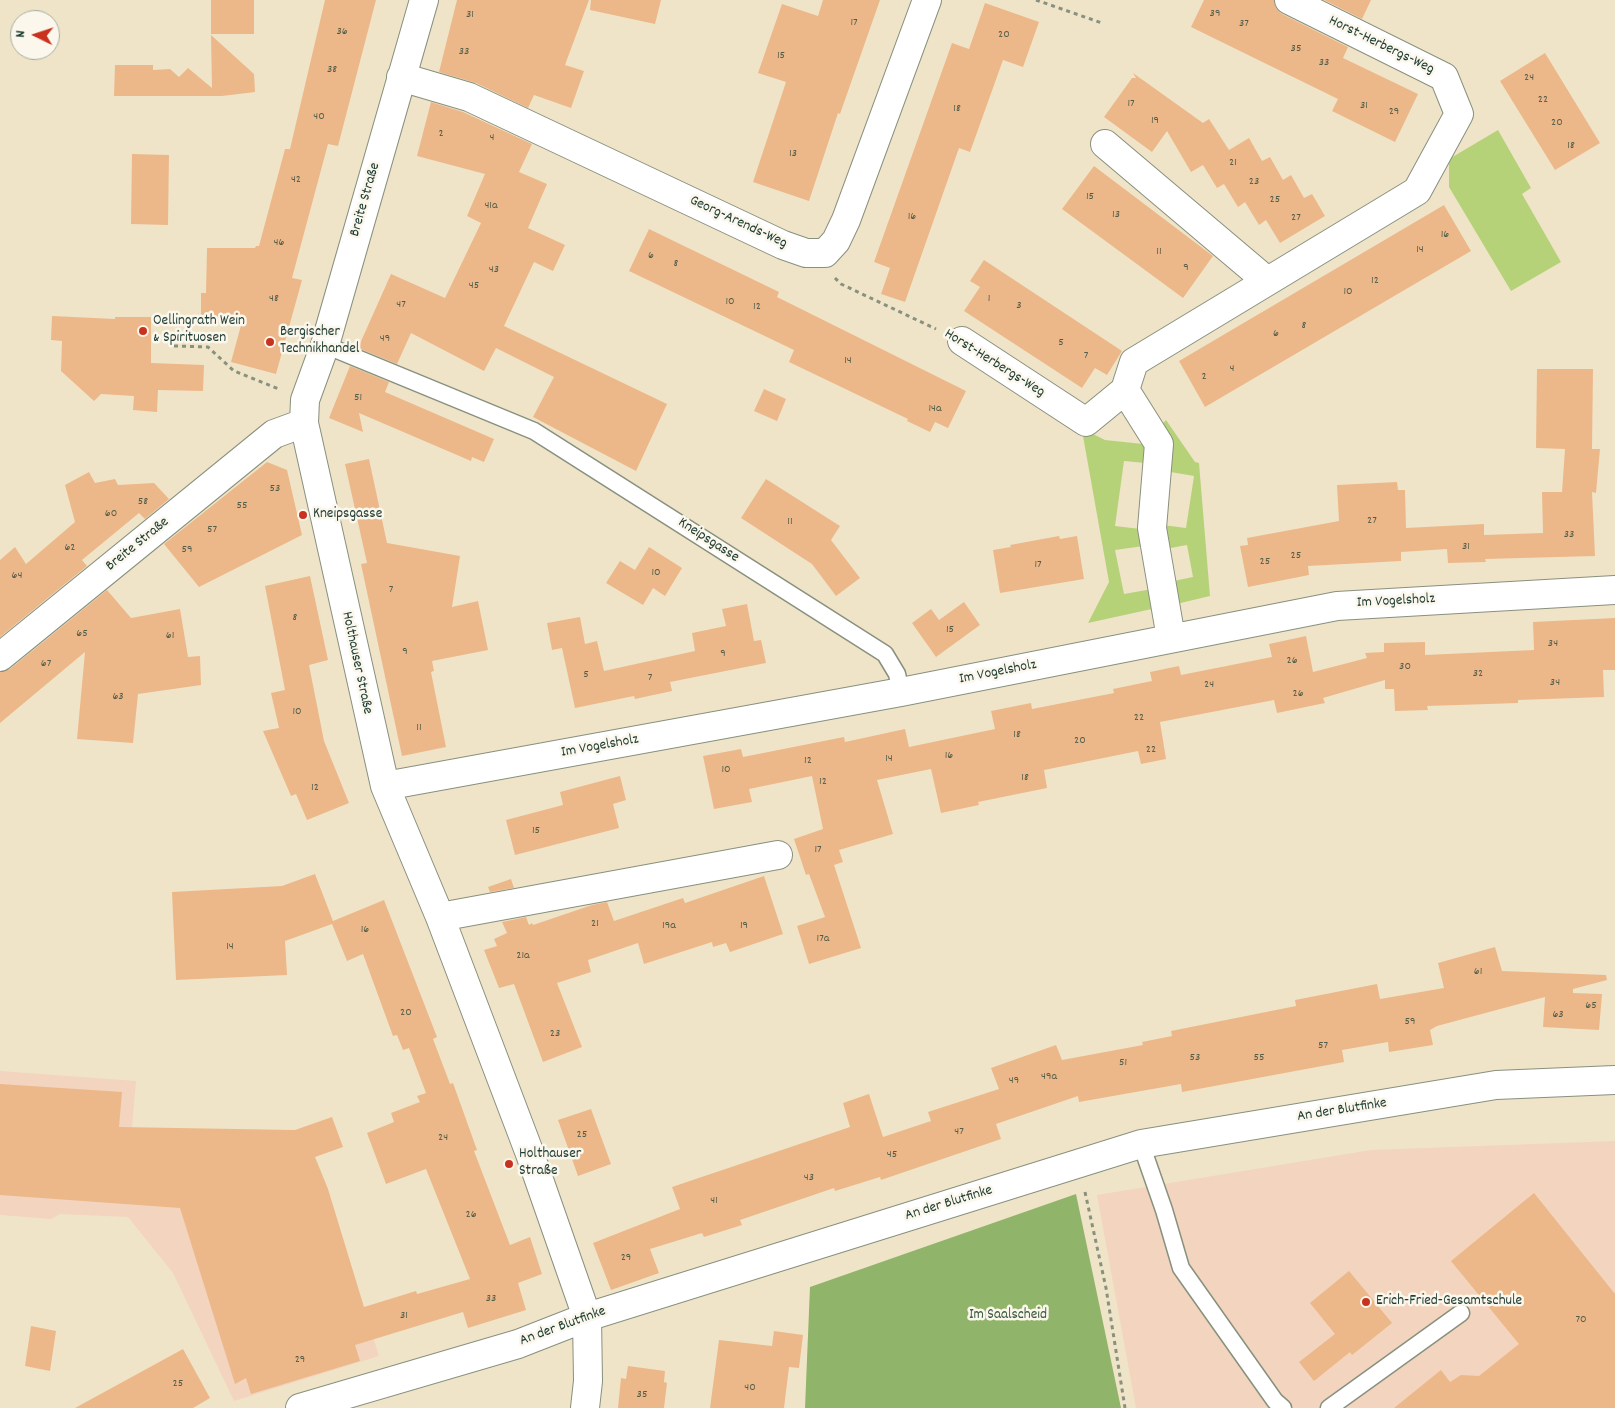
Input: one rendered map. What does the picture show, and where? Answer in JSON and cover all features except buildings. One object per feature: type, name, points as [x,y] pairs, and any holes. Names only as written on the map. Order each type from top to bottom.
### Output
[{"type":"street","name":"Breite Straße","points":[[0,657],[274,434],[305,411],[424,0]]},
{"type":"street","name":"Georg-Arends-Weg","points":[[401,76],[469,97],[806,253],[825,254],[836,241],[927,0]]},
{"type":"street","name":"Horst-Herbergs-Weg","points":[[962,341],[1086,422],[1125,390],[1134,362],[1417,191],[1460,114],[1444,77],[1289,0]]},
{"type":"street","points":[[1105,144],[1267,281]]},
{"type":"street","points":[[1125,390],[1159,444],[1152,528],[1171,638]]},
{"type":"street","name":"Holthauser Straße","points":[[305,411],[384,786],[440,917],[530,1154],[587,1317],[588,1381],[585,1408]]},
{"type":"street","name":"Im Vogelsholz","points":[[384,786],[901,692],[1337,606],[1615,590]]},
{"type":"street","points":[[440,917],[778,855]]},
{"type":"street","name":"An der Blutfinke","points":[[300,1408],[518,1344],[587,1317],[1141,1144],[1496,1085],[1615,1080]]},
{"type":"lane","name":"Kneipsgasse","points":[[325,345],[534,431],[885,654],[897,674],[901,692]]},
{"type":"lane","points":[[1141,1144],[1164,1210],[1181,1268],[1275,1401],[1283,1408]]},
{"type":"lane","points":[[1329,1408],[1461,1313]]},
{"type":"path","points":[[1036,0],[1102,23]]},
{"type":"path","name":"Horst-Herbergs-Weg","points":[[806,253],[841,284],[962,341]]},
{"type":"path","points":[[174,346],[208,347],[234,371],[305,411]]},
{"type":"path","points":[[1079,1164],[1106,1288],[1125,1408]]},
{"type":"shaded area","points":[[0,1071],[136,1081],[132,1127],[339,1227],[379,1356],[234,1401],[173,1273],[128,1217],[60,1214],[51,1219],[0,1215]]},
{"type":"shaded area","name":"Erich-Fried-Gesamtschule","points":[[1615,1141],[1615,1408],[1136,1408],[1097,1195],[1371,1150]]},
{"type":"green space","points":[[1498,130],[1531,188],[1522,194],[1561,262],[1511,291],[1449,187],[1449,159]]},
{"type":"green space","points":[[1166,420],[1195,462],[1199,463],[1210,596],[1168,606],[1164,583],[1193,577],[1187,545],[1154,551],[1155,524],[1186,528],[1194,476],[1159,470],[1155,432]]},
{"type":"green space","points":[[1074,430],[1087,431],[1105,440],[1143,444],[1151,436],[1156,464],[1124,461],[1115,526],[1149,530],[1151,545],[1115,550],[1124,594],[1158,588],[1161,607],[1088,623],[1109,582],[1083,436]]},
{"type":"green space","name":"Im Saalscheid","points":[[1076,1194],[1121,1408],[805,1408],[810,1287]]},
{"type":"place","name":"Oellingrath Wein & Spirituosen","points":[[143,331]]},
{"type":"place","name":"Bergischer Technikhandel","points":[[270,342]]},
{"type":"place","name":"Kneipsgasse","points":[[303,515]]},
{"type":"place","name":"Holthauser Straße","points":[[509,1164]]},
{"type":"place","name":"Erich-Fried-Gesamtschule","points":[[1366,1302]]}]
